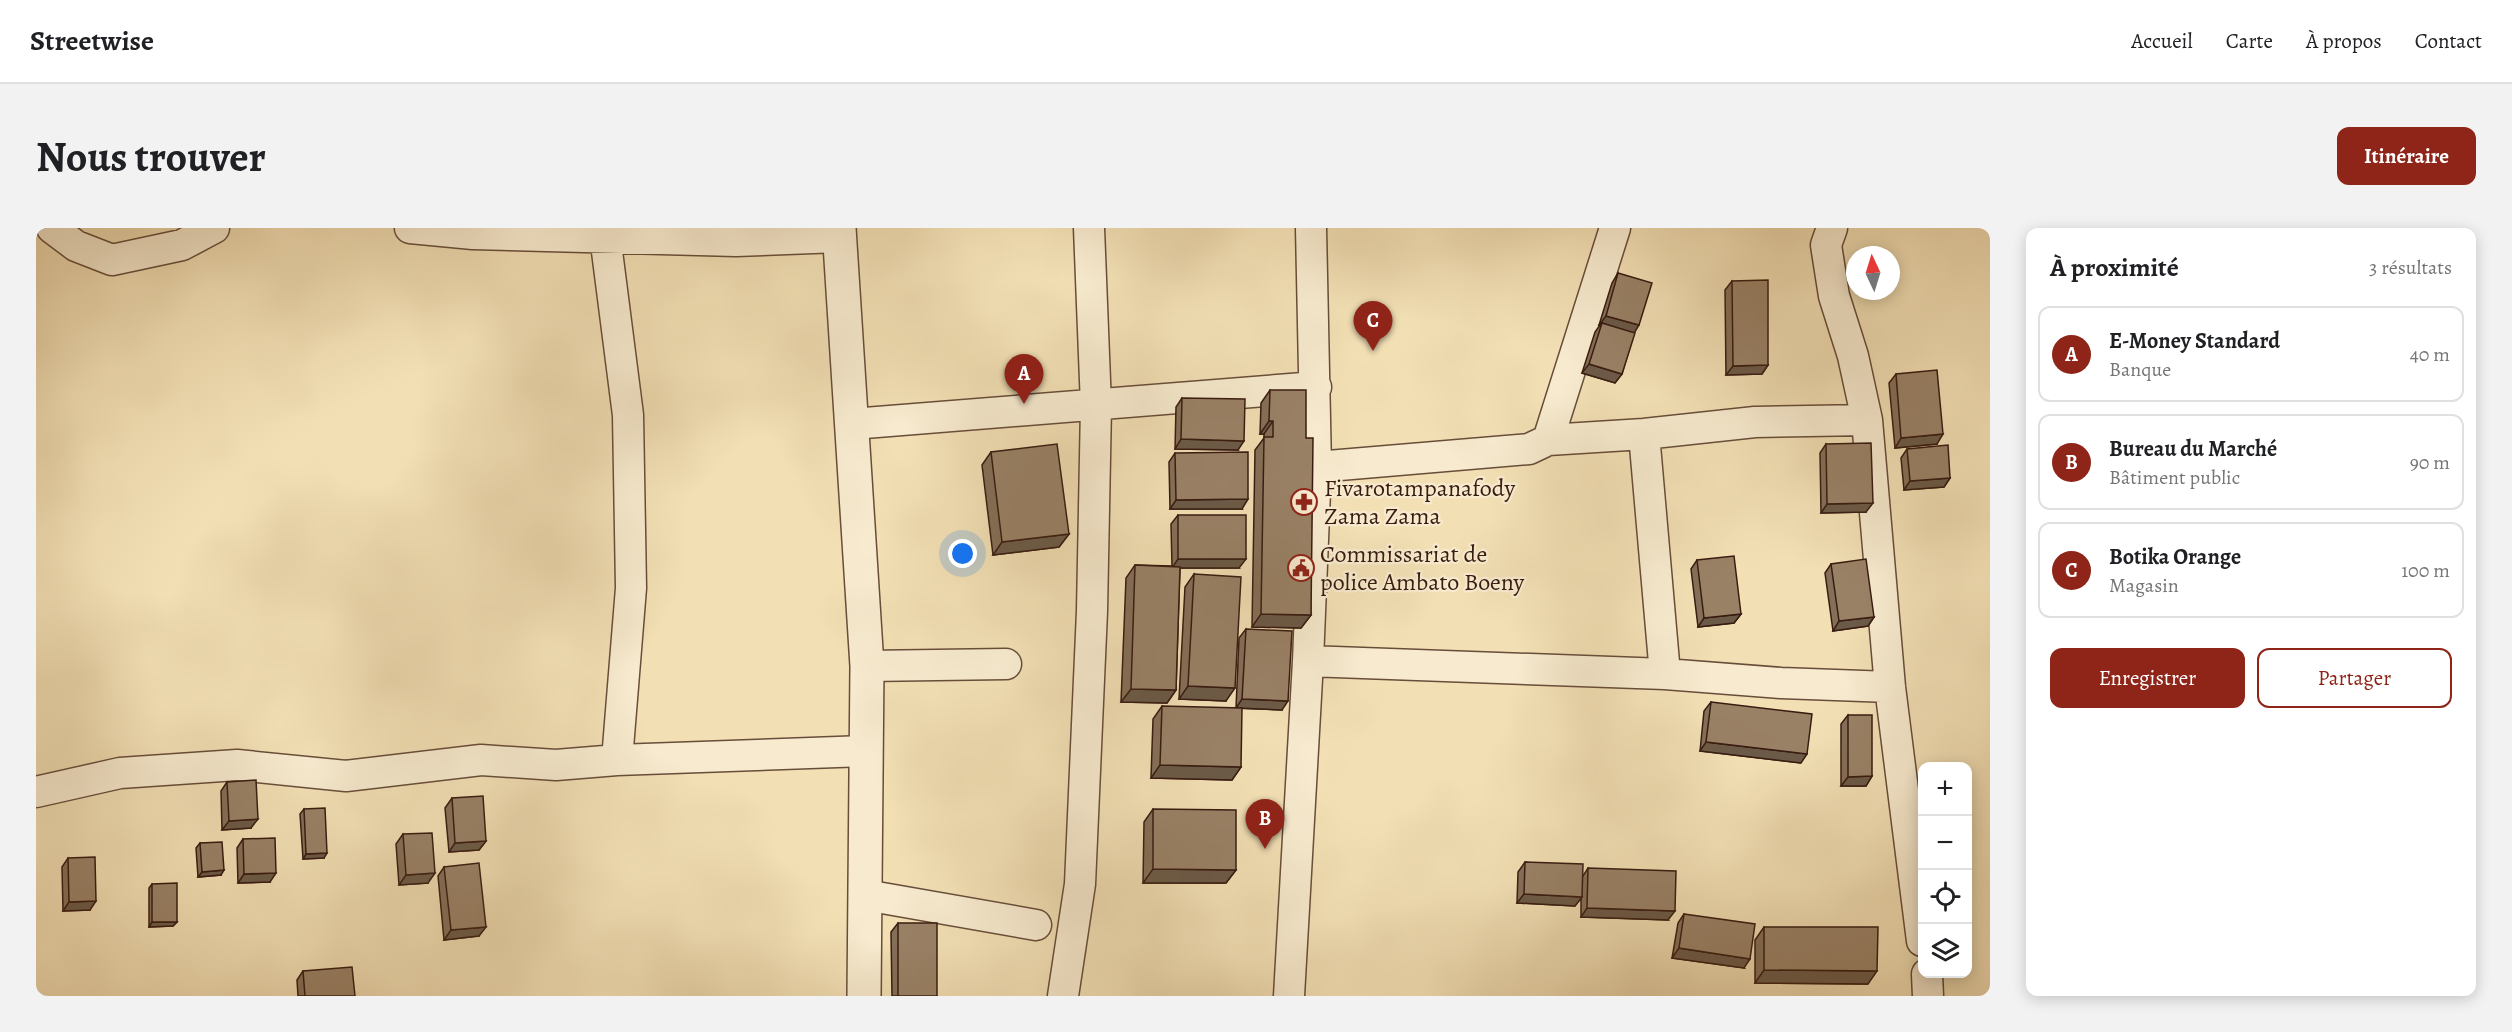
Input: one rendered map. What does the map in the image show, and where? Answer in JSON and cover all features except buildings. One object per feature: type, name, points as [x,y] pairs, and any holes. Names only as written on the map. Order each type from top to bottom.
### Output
[{"type":"street","points":[[52,228],[76,246],[112,260],[182,245],[214,228]]},
{"type":"street","points":[[410,228],[473,234],[605,233],[736,241],[839,232],[867,666],[864,996]]},
{"type":"street","points":[[1063,996],[1080,884],[1092,611],[1096,406],[1089,228]]},
{"type":"street","points":[[1289,996],[1308,661],[1316,467],[1311,228]]},
{"type":"street","points":[[1548,440],[1615,228]]},
{"type":"street","points":[[1832,228],[1826,245],[1834,296],[1853,356],[1867,420],[1890,687],[1921,924]]},
{"type":"street","points":[[605,233],[628,415],[631,588],[616,760]]},
{"type":"street","points":[[852,424],[1316,387]]},
{"type":"street","points":[[1316,467],[1529,449],[1548,440],[1644,434],[1755,422],[1867,420]]},
{"type":"street","points":[[1644,434],[1665,674]]},
{"type":"street","points":[[1308,661],[1665,674],[1781,683],[1890,687]]},
{"type":"street","points":[[867,666],[1006,663]]},
{"type":"street","points":[[36,792],[120,773],[237,765],[346,776],[481,760],[556,765],[616,760],[866,751]]},
{"type":"street","points":[[865,895],[1036,925]]},
{"type":"street","points":[[1926,978],[1928,996]]},
{"type":"place","name":"Botika Orange","points":[[1373,351]]},
{"type":"place","name":"E-Money Standard","points":[[1024,404]]},
{"type":"place","name":"Fivarotampanafody Zama Zama","points":[[1304,502]]},
{"type":"place","name":"Commissariat de police Ambato Boeny","points":[[1301,568]]},
{"type":"place","name":"Bureau du Marché","points":[[1265,849]]}]
